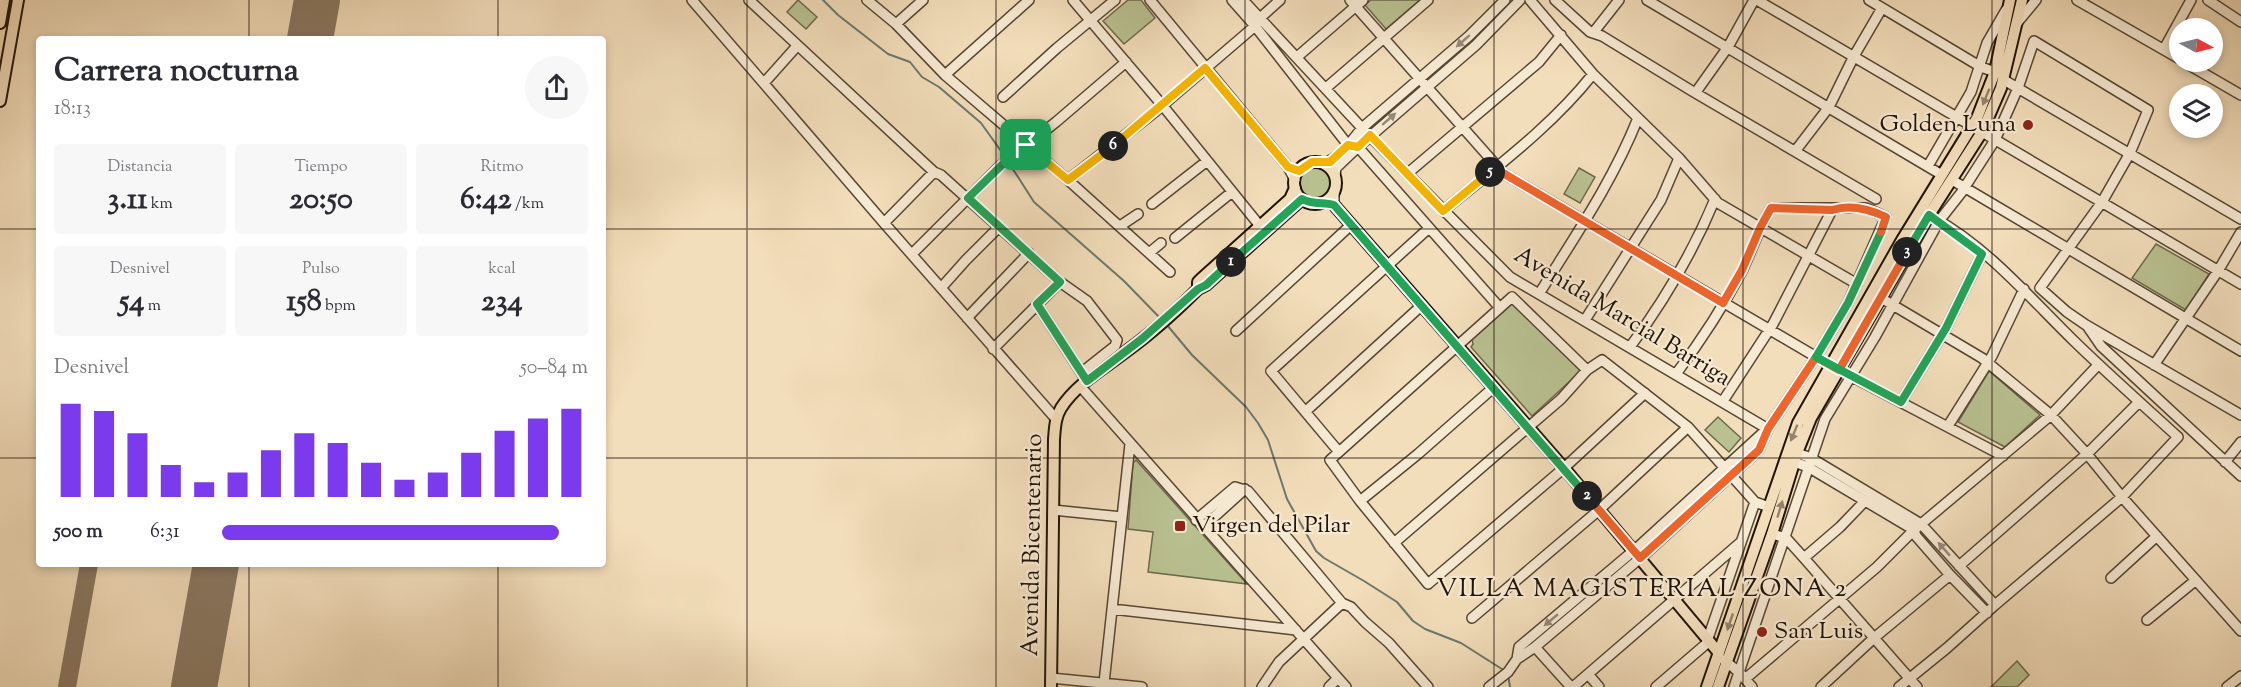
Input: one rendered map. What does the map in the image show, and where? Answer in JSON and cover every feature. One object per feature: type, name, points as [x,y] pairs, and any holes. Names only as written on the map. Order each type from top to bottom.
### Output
[{"type":"main road","points":[[0,23],[4,0]]},
{"type":"main road","points":[[0,101],[18,0]]},
{"type":"main road","points":[[1999,76],[2022,0]]},
{"type":"main road","points":[[1718,687],[1772,534],[1796,457],[1834,368],[1906,233],[1947,178],[1998,98],[2009,3]]},
{"type":"main road","points":[[1323,163],[1335,175],[1334,191],[1322,202],[1315,204],[1302,199],[1294,176],[1306,164],[1323,163]]},
{"type":"main road","name":"Avenida Bicentenario","points":[[1262,228],[1291,198],[1294,176]]},
{"type":"main road","points":[[1707,687],[1795,430],[1934,218],[1947,178]]},
{"type":"main road","name":"Avenida Bicentenario","points":[[1051,682],[1056,419],[1065,402],[1083,384],[1173,313],[1198,289],[1198,282],[1201,279],[1262,228],[1302,199]]},
{"type":"main road","points":[[1334,205],[1563,468],[1708,638],[1719,654]]},
{"type":"street","points":[[692,0],[1056,419]]},
{"type":"street","points":[[749,0],[934,171],[968,198],[1060,282],[1086,302],[1117,340],[1115,346],[1086,369],[1083,384]]},
{"type":"street","points":[[867,0],[896,24],[945,75],[1068,180],[1170,272]]},
{"type":"street","points":[[896,24],[923,0]]},
{"type":"street","points":[[945,75],[1029,0]]},
{"type":"street","points":[[1073,0],[1163,105],[1262,228]]},
{"type":"street","points":[[1003,97],[1115,0]]},
{"type":"street","points":[[1150,0],[1294,176]]},
{"type":"street","points":[[1232,0],[1257,22]]},
{"type":"street","points":[[1243,0],[1257,22],[1353,146],[1500,308]]},
{"type":"street","points":[[1068,180],[1163,105],[1280,0]]},
{"type":"street","points":[[1326,88],[1428,0]]},
{"type":"street","points":[[1335,175],[1336,168],[1353,146],[1362,128],[1469,36],[1505,0]]},
{"type":"street","points":[[1323,163],[1330,162],[1370,135],[1476,45],[1520,0]]},
{"type":"street","points":[[1530,0],[1593,74],[1679,158],[1718,203],[1857,284]]},
{"type":"street","points":[[1555,0],[1593,33],[1602,36],[1876,199]]},
{"type":"street","points":[[1593,33],[1619,0]]},
{"type":"street","points":[[1647,0],[2241,351]]},
{"type":"street","points":[[1696,93],[1728,47],[1756,0],[2241,284]]},
{"type":"street","points":[[1869,0],[2241,219]]},
{"type":"street","points":[[2015,25],[2036,0]]},
{"type":"street","points":[[2077,0],[2169,53]]},
{"type":"street","points":[[2163,50],[2191,0]]},
{"type":"street","points":[[2208,0],[2241,22]]},
{"type":"street","points":[[1297,57],[1356,2],[1384,38],[1503,173],[1834,368],[2003,456]]},
{"type":"street","points":[[1928,166],[1971,92],[1987,43],[2009,3]]},
{"type":"street","points":[[1796,150],[1829,107],[1854,56],[1882,8]]},
{"type":"street","name":"Avenida Marcial Barriga","points":[[1257,22],[1297,57],[1362,128],[1510,277],[1768,429]]},
{"type":"street","points":[[1408,173],[1539,62],[1561,35]]},
{"type":"street","points":[[1746,680],[1786,538],[1825,418],[1875,337],[1934,218],[1964,188],[1995,140],[2018,88],[2034,41],[2148,110],[2130,153],[2102,202],[2040,288],[2086,326],[2241,415]]},
{"type":"street","points":[[764,83],[797,46]]},
{"type":"street","points":[[912,254],[1007,160],[1056,122],[1126,62]]},
{"type":"street","points":[[2202,72],[2241,94]]},
{"type":"street","points":[[1443,211],[1573,99],[1593,74]]},
{"type":"street","points":[[1539,294],[1621,159],[1638,118]]},
{"type":"street","points":[[1586,320],[1660,200],[1679,158]]},
{"type":"street","points":[[1152,204],[1207,161]]},
{"type":"street","points":[[884,223],[934,171]]},
{"type":"street","points":[[1322,202],[1334,205],[1334,191]]},
{"type":"street","points":[[1175,238],[1232,192]]},
{"type":"street","points":[[1630,347],[1695,244],[1715,199]]},
{"type":"street","points":[[1489,687],[1508,672],[1517,659],[1535,647],[1636,554],[1768,429],[1816,357],[1848,303],[1886,222],[1886,217],[1866,208],[1832,210],[1771,208],[1742,270],[1695,348],[1676,374]]},
{"type":"street","points":[[1723,401],[1770,330],[1832,210]]},
{"type":"street","points":[[1120,226],[1138,214]]},
{"type":"street","points":[[1899,687],[2122,496],[2178,437],[2098,365],[2024,290],[1982,254],[1934,218]]},
{"type":"street","points":[[1236,331],[1351,225]]},
{"type":"street","points":[[941,288],[999,227]]},
{"type":"street","points":[[1339,452],[1270,371],[1429,228]]},
{"type":"street","points":[[2154,365],[2218,271],[2241,232]]},
{"type":"street","points":[[1149,253],[1161,243]]},
{"type":"street","points":[[966,318],[1029,253]]},
{"type":"street","points":[[1901,402],[1960,303],[1982,254]]},
{"type":"street","points":[[993,349],[1060,282]]},
{"type":"street","points":[[1948,426],[1988,362],[2024,290]]},
{"type":"street","points":[[1587,370],[1512,297],[1330,460],[1360,501],[1428,584],[1563,468],[1645,393]]},
{"type":"street","points":[[1881,298],[1988,362],[2051,415],[2241,631]]},
{"type":"street","points":[[1037,304],[1083,384],[1130,444],[1346,687]]},
{"type":"street","points":[[1306,411],[1421,306]]},
{"type":"street","points":[[2086,326],[2101,346],[2241,476]]},
{"type":"street","points":[[1394,543],[1561,399],[1587,370],[1602,360],[1688,427],[1755,502],[1769,507]]},
{"type":"street","points":[[1734,687],[1746,680],[1877,567],[1917,527],[2051,415],[2098,365]]},
{"type":"street","points":[[1360,501],[1493,388]]},
{"type":"street","points":[[1959,566],[2087,454],[2139,402]]},
{"type":"street","points":[[1472,618],[1599,510],[1688,427]]},
{"type":"street","points":[[1517,659],[1519,647],[1732,476],[1762,446],[1768,429]]},
{"type":"street","points":[[2225,462],[2241,442]]},
{"type":"street","points":[[1104,682],[1130,444]]},
{"type":"street","points":[[1796,457],[1810,462],[1917,527],[1995,604]]},
{"type":"street","points":[[1810,462],[1865,501],[1917,527]]},
{"type":"street","points":[[1200,523],[1235,487],[1245,489],[1342,603],[1351,607],[1389,643],[1428,687]]},
{"type":"street","points":[[1804,558],[1840,527],[1865,501]]},
{"type":"street","points":[[1656,687],[1706,644],[1755,502]]},
{"type":"street","points":[[1053,510],[1122,517]]},
{"type":"street","points":[[1917,527],[1916,536],[1950,575],[1988,613]]},
{"type":"street","points":[[1772,534],[1786,538],[1917,687]]},
{"type":"street","points":[[2111,578],[2157,536]]},
{"type":"street","points":[[1535,647],[1572,687],[1741,542]]},
{"type":"street","points":[[1821,687],[1874,638],[1950,575]]},
{"type":"street","points":[[2147,620],[2196,580]]},
{"type":"street","points":[[1262,687],[1279,662],[1342,603]]},
{"type":"street","points":[[1112,609],[1296,630]]},
{"type":"street","points":[[1719,654],[1746,680]]},
{"type":"street","points":[[1588,674],[1599,687]]},
{"type":"street","points":[[2227,687],[2241,676]]},
{"type":"street","points":[[1329,687],[1338,678]]},
{"type":"street","points":[[1051,682],[1104,682],[1142,687]]},
{"type":"green space","points":[[798,0],[817,17],[806,29],[787,12]]},
{"type":"green space","points":[[1128,0],[1141,0],[1155,18],[1124,44],[1103,21]]},
{"type":"green space","points":[[1371,0],[1420,0],[1386,29],[1365,5]]},
{"type":"green space","points":[[1316,167],[1327,172],[1332,183],[1327,194],[1316,199],[1305,194],[1300,183],[1305,172]]},
{"type":"green space","points":[[1579,168],[1595,177],[1580,203],[1564,194]]},
{"type":"green space","points":[[2156,244],[2209,274],[2186,310],[2132,278]]},
{"type":"green space","points":[[1514,302],[1582,370],[1532,416],[1471,347],[1472,339]]},
{"type":"green space","points":[[1989,371],[2040,415],[2005,447],[1958,422]]},
{"type":"green space","points":[[1718,417],[1741,438],[1729,452],[1705,430]]},
{"type":"green space","points":[[1136,460],[1247,584],[1148,572],[1153,532],[1128,529],[1133,463]]},
{"type":"green space","points":[[2017,661],[2029,675],[2017,687],[1991,687]]},
{"type":"waterway","points":[[823,0],[838,15],[888,54],[910,62],[922,77],[939,87],[981,123],[1006,158]]},
{"type":"waterway","points":[[1009,163],[1034,202],[1124,281],[1161,319]]},
{"type":"waterway","points":[[1167,325],[1192,355],[1246,407],[1258,423],[1268,440],[1287,499],[1316,551],[1397,602],[1413,621],[1425,629],[1461,643],[1505,671]]},
{"type":"waterway","points":[[1508,675],[1510,687]]},
{"type":"taxiway","points":[[67,687],[88,567]]},
{"type":"runway","points":[[311,36],[317,0]]},
{"type":"runway","points":[[194,687],[215,567]]},
{"type":"place","name":"Golden Luna","points":[[2028,125]]},
{"type":"place","name":"Virgen del Pilar","points":[[1180,526]]},
{"type":"place","name":"San Luis","points":[[1762,632]]},
{"type":"district","name":"VILLA MAGISTERIAL ZONA 2","points":[[1642,589]]},
{"type":"route","points":[[1026,145],[968,198],[1060,282],[1037,304],[1087,381],[1167,319],[1297,202],[1302,199],[1315,204],[1328,203],[1334,205],[1640,558],[1759,450],[1768,429],[1816,357],[1839,370],[1929,215],[1982,254],[1960,303],[1901,402],[1829,365],[1816,357],[1848,303],[1886,222],[1886,217],[1866,208],[1832,210],[1771,208],[1742,270],[1723,303],[1503,173],[1496,166],[1443,211],[1370,135],[1358,147],[1348,145],[1330,162],[1312,162],[1299,171],[1288,167],[1205,68],[1106,152],[1068,180],[1026,145]]}]
